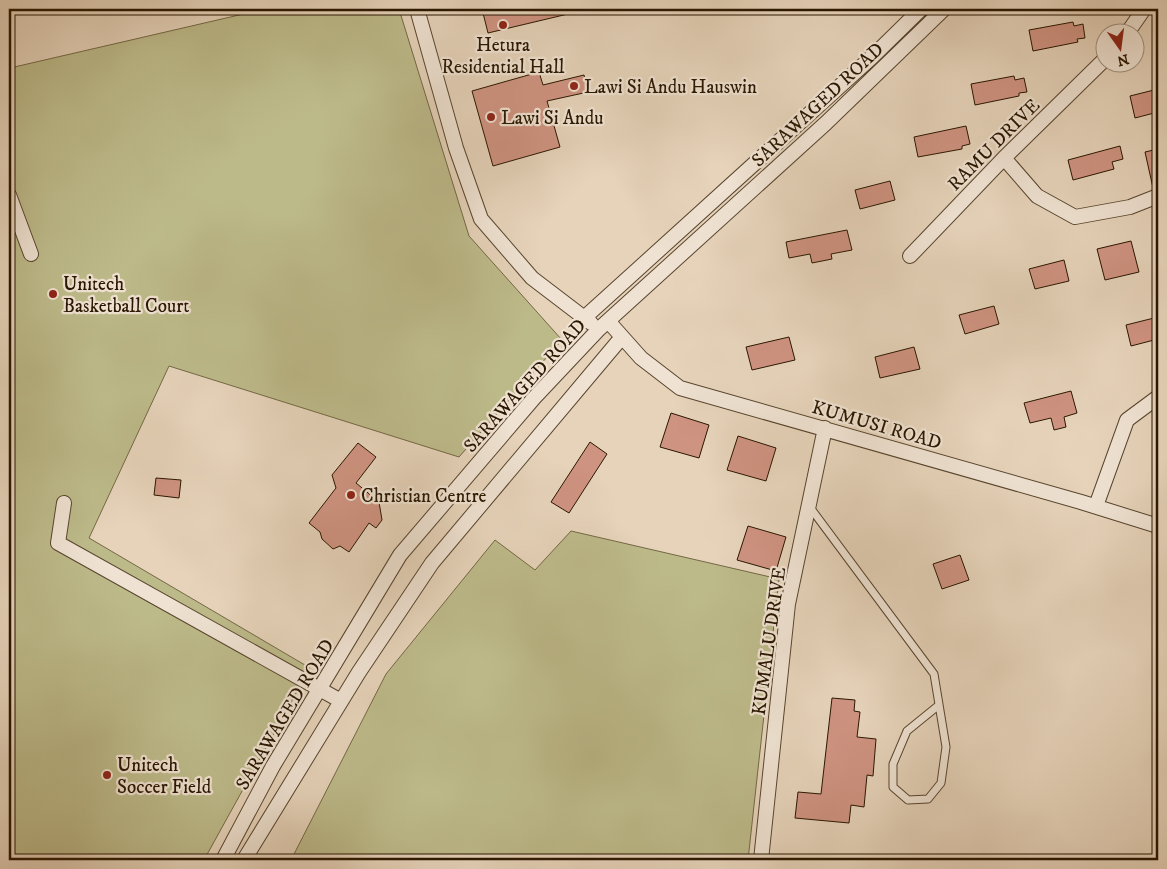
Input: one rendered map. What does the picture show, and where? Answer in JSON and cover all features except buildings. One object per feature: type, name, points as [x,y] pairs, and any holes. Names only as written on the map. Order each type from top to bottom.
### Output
[{"type":"street","name":"KUMUSI ROAD","points":[[417,9],[456,148],[481,219],[532,278],[584,318],[603,325],[622,337],[641,358],[680,388],[1096,506],[1158,526]]},
{"type":"street","points":[[584,318],[872,57],[921,9]]},
{"type":"street","name":"SARAWAGED ROAD","points":[[223,860],[273,766],[400,555],[534,398],[603,325],[826,123],[944,9]]},
{"type":"street","points":[[1135,22],[1144,9]]},
{"type":"street","name":"RAMU DRIVE","points":[[910,256],[1004,158],[1094,70]]},
{"type":"street","points":[[1004,158],[1037,196],[1075,217],[1130,206],[1158,196]]},
{"type":"street","points":[[9,195],[31,254]]},
{"type":"street","points":[[244,860],[341,701],[432,562],[622,337]]},
{"type":"street","points":[[1096,506],[1127,420],[1158,397]]},
{"type":"street","name":"KUMALU DRIVE","points":[[761,860],[788,604],[825,428]]},
{"type":"street","points":[[64,503],[58,543],[341,701]]},
{"type":"lane","points":[[809,506],[934,674],[946,747],[941,783],[928,799],[908,800],[893,787],[893,764],[907,731],[939,705]]},
{"type":"shaded area","points":[[265,9],[399,9],[469,236],[562,340],[459,457],[169,366],[89,538],[310,668],[204,860],[9,860],[9,63],[10,68]]},
{"type":"shaded area","points":[[571,531],[779,579],[748,860],[291,860],[386,674],[495,540],[535,570]]},
{"type":"place","name":"Hetura Residential Hall","points":[[503,25]]},
{"type":"place","name":"Lawi Si Andu Hauswin","points":[[574,86]]},
{"type":"place","name":"Lawi Si Andu","points":[[491,117]]},
{"type":"place","name":"Unitech Basketball Court","points":[[53,294]]},
{"type":"place","name":"Christian Centre","points":[[351,495]]},
{"type":"place","name":"Unitech Soccer Field","points":[[107,775]]}]
